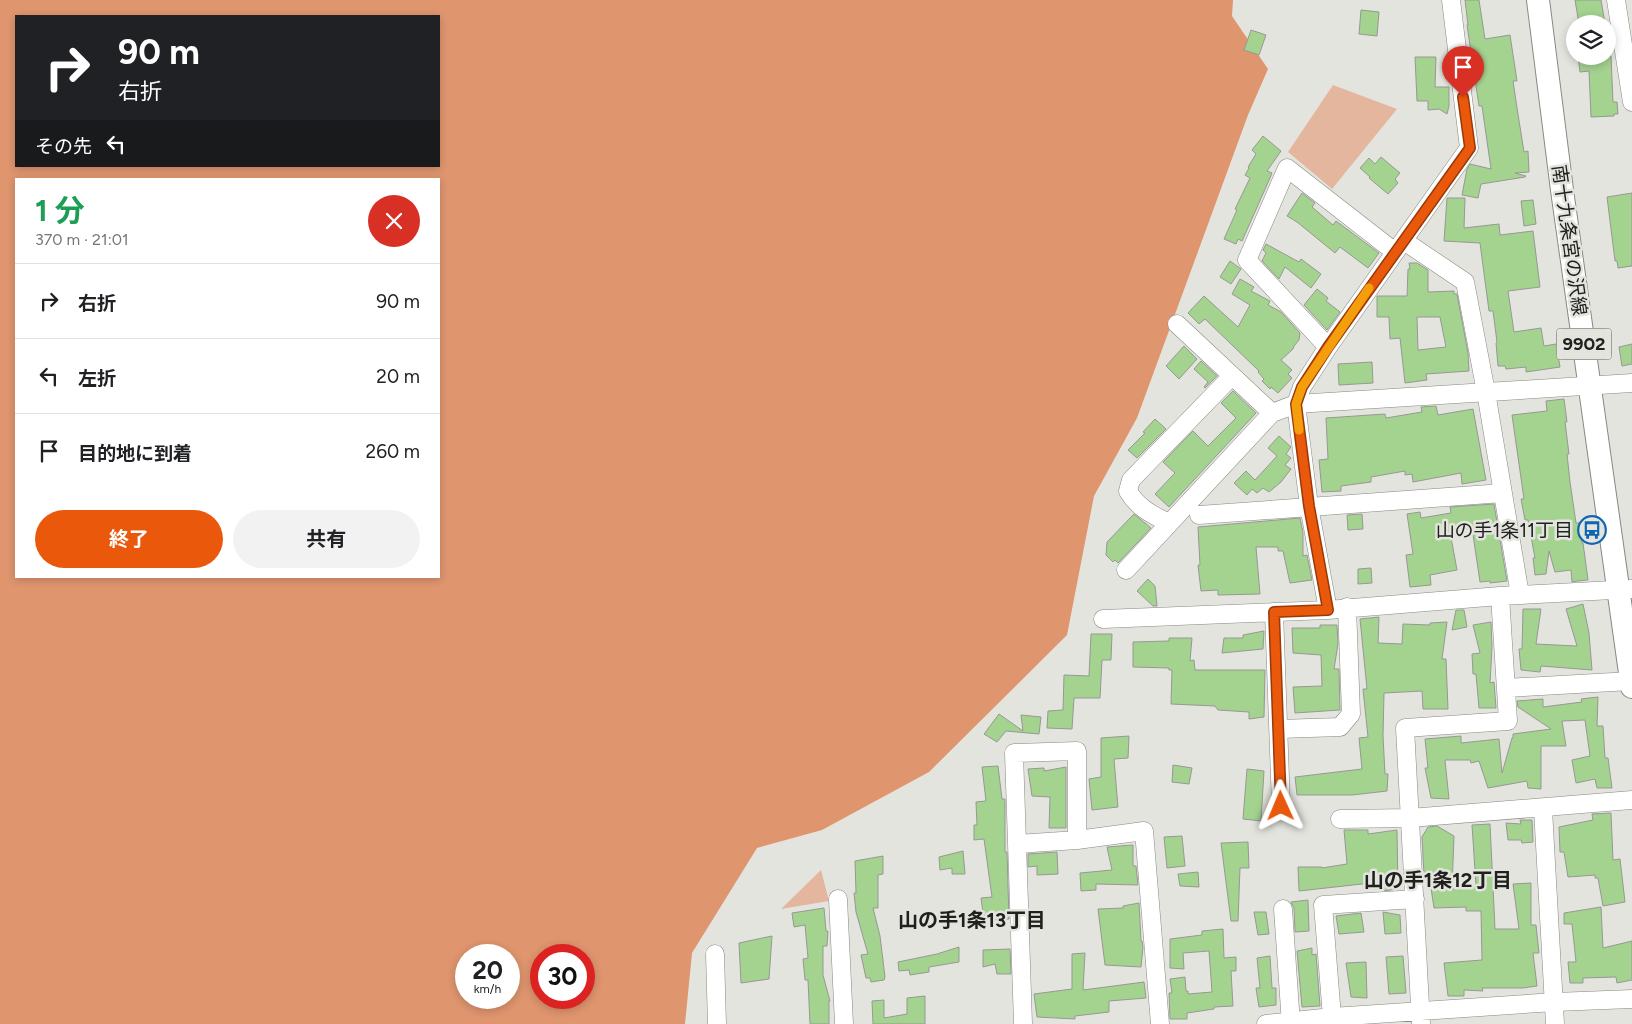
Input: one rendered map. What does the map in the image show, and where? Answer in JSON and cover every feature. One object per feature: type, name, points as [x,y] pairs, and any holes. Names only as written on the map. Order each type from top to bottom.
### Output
[{"type":"main road","name":"南十九条宮の沢線","points":[[1538,0],[1562,190],[1614,564],[1626,590],[1632,684]]},
{"type":"street","points":[[1328,610],[1309,506],[1296,404],[1302,387],[1328,347],[1470,148],[1451,0]]},
{"type":"street","points":[[1616,0],[1631,93]]},
{"type":"street","points":[[1328,347],[1247,260],[1288,168],[1399,247],[1465,282],[1486,392],[1520,595]]},
{"type":"street","points":[[1177,324],[1272,414]]},
{"type":"street","points":[[1169,523],[1149,514],[1133,500],[1128,491],[1131,480],[1232,376]]},
{"type":"street","points":[[1126,570],[1272,414],[1296,404],[1632,382]]},
{"type":"street","points":[[1199,515],[1503,493]]},
{"type":"street","points":[[1103,619],[1328,610],[1500,596],[1626,590]]},
{"type":"street","points":[[1421,1018],[1405,728],[1508,722],[1500,596]]},
{"type":"street","points":[[1279,729],[1340,727],[1351,714],[1347,607]]},
{"type":"street","points":[[1274,612],[1281,806]]},
{"type":"street","points":[[1506,688],[1632,684]]},
{"type":"street","points":[[1023,1024],[1014,753],[1077,751],[1077,840]]},
{"type":"street","points":[[1340,819],[1410,818],[1543,809],[1632,800]]},
{"type":"street","points":[[1543,809],[1556,1024]]},
{"type":"street","points":[[1017,844],[1077,840],[1144,831],[1160,1024]]},
{"type":"street","points":[[838,898],[844,1024]]},
{"type":"street","points":[[1332,1018],[1323,905],[1415,899]]},
{"type":"street","points":[[1283,908],[1291,1023]]},
{"type":"street","points":[[715,954],[717,1024]]},
{"type":"street","points":[[1266,1024],[1332,1018],[1421,1018],[1555,1002],[1632,999]]},
{"type":"shaded area","points":[[0,0],[1233,0],[1232,16],[1268,69],[1248,115],[1137,418],[1094,496],[1067,635],[929,772],[822,830],[757,848],[692,953],[685,1024],[0,1024]]},
{"type":"shaded area","points":[[1333,85],[1397,109],[1332,189],[1288,152]]},
{"type":"shaded area","points":[[821,870],[829,901],[781,909]]},
{"type":"building","points":[[1465,0],[1479,0],[1485,39],[1510,35],[1517,81],[1513,81],[1517,108],[1524,152],[1528,151],[1529,172],[1515,173],[1525,177],[1481,184],[1478,198],[1462,195],[1467,169],[1470,164],[1491,169],[1482,106],[1479,106]]},
{"type":"building","points":[[1575,0],[1601,0],[1604,15],[1578,15]]},
{"type":"building","points":[[1361,10],[1379,12],[1377,36],[1359,34]]},
{"type":"building","points":[[1251,30],[1266,35],[1259,55],[1244,50]]},
{"type":"building","points":[[1415,57],[1436,57],[1435,87],[1449,87],[1447,114],[1439,109],[1428,110],[1428,101],[1417,101]]},
{"type":"building","points":[[1579,65],[1611,65],[1613,102],[1617,102],[1618,114],[1614,114],[1614,116],[1591,117],[1589,71],[1580,72]]},
{"type":"building","points":[[1263,136],[1281,151],[1267,171],[1272,173],[1242,241],[1238,239],[1236,244],[1224,239],[1237,210],[1235,209],[1250,178],[1245,175],[1256,154],[1252,150]]},
{"type":"building","points":[[1381,157],[1400,173],[1395,179],[1398,183],[1388,194],[1360,168],[1369,158],[1375,164]]},
{"type":"building","points":[[1302,193],[1315,203],[1312,207],[1333,225],[1336,221],[1379,253],[1368,268],[1340,247],[1335,253],[1287,216]]},
{"type":"building","points":[[1632,193],[1632,266],[1618,268],[1617,261],[1615,261],[1607,197]]},
{"type":"building","points":[[1447,198],[1465,198],[1464,228],[1499,224],[1500,235],[1533,231],[1540,287],[1508,291],[1514,332],[1541,328],[1544,346],[1556,344],[1560,367],[1526,372],[1526,367],[1506,369],[1505,366],[1498,366],[1493,311],[1489,311],[1480,243],[1444,241]]},
{"type":"building","points":[[1533,200],[1536,224],[1524,226],[1521,201]]},
{"type":"building","points":[[1266,244],[1299,262],[1301,259],[1321,274],[1311,288],[1285,267],[1279,279],[1262,261],[1266,253],[1263,250]]},
{"type":"building","points":[[1230,261],[1241,269],[1231,284],[1220,277]]},
{"type":"building","points":[[1409,263],[1417,263],[1428,270],[1428,292],[1454,291],[1454,294],[1457,294],[1468,353],[1469,371],[1426,374],[1427,380],[1405,383],[1400,338],[1390,339],[1389,317],[1377,317],[1377,296],[1407,296],[1408,269],[1410,269]],"holes":[[[1417,317],[1440,317],[1446,347],[1418,350]]]},
{"type":"building","points":[[1240,279],[1254,287],[1251,291],[1270,301],[1268,305],[1281,312],[1300,333],[1299,340],[1293,349],[1281,360],[1292,370],[1288,374],[1292,378],[1278,393],[1271,387],[1270,389],[1262,381],[1264,379],[1259,371],[1205,319],[1199,324],[1188,313],[1204,296],[1238,327],[1250,305],[1232,294]]},
{"type":"building","points":[[1317,289],[1328,298],[1326,301],[1340,312],[1327,330],[1304,305]]},
{"type":"building","points":[[1632,344],[1632,364],[1622,366],[1619,347]]},
{"type":"building","points":[[1184,346],[1197,359],[1179,379],[1166,366]]},
{"type":"building","points":[[1201,361],[1217,376],[1205,388],[1208,382],[1194,369]]},
{"type":"building","points":[[1372,362],[1373,383],[1339,385],[1338,364]]},
{"type":"building","points":[[1233,391],[1256,413],[1169,507],[1155,494],[1175,473],[1163,462],[1193,431],[1208,446],[1236,418],[1221,403]]},
{"type":"building","points":[[1564,399],[1570,482],[1576,523],[1579,523],[1583,543],[1588,580],[1572,582],[1571,570],[1555,572],[1549,551],[1546,574],[1535,575],[1533,558],[1535,558],[1528,520],[1525,520],[1521,499],[1524,499],[1512,415],[1547,411],[1546,401]]},
{"type":"building","points":[[1436,406],[1438,415],[1473,409],[1486,480],[1462,484],[1461,473],[1413,482],[1412,474],[1405,475],[1405,471],[1371,477],[1371,482],[1341,486],[1341,491],[1322,492],[1319,460],[1328,459],[1326,418],[1385,414],[1386,418],[1422,412],[1421,407]]},
{"type":"building","points":[[1155,419],[1166,429],[1137,458],[1128,450],[1145,433],[1143,432]]},
{"type":"building","points":[[1279,436],[1291,447],[1286,454],[1291,458],[1285,465],[1291,469],[1281,482],[1269,492],[1263,488],[1257,493],[1252,489],[1247,495],[1234,483],[1246,471],[1255,480],[1277,456],[1268,448]]},
{"type":"building","points":[[1494,504],[1507,581],[1480,582],[1472,528],[1450,532],[1457,570],[1430,575],[1431,585],[1410,587],[1406,555],[1413,554],[1407,514],[1420,512],[1421,518],[1451,513],[1450,507]]},
{"type":"building","points":[[1134,514],[1151,528],[1118,563],[1115,560],[1113,562],[1106,555],[1107,542]]},
{"type":"building","points":[[1362,514],[1363,529],[1348,530],[1347,515]]},
{"type":"building","points":[[1300,518],[1303,533],[1303,556],[1307,555],[1312,580],[1290,583],[1283,551],[1278,551],[1278,547],[1256,547],[1260,594],[1218,595],[1218,590],[1201,591],[1198,565],[1200,565],[1198,527]]},
{"type":"building","points":[[1371,568],[1372,583],[1358,584],[1358,569]]},
{"type":"building","points":[[1148,579],[1155,586],[1157,606],[1153,606],[1137,591]]},
{"type":"building","points":[[1583,604],[1589,633],[1592,670],[1541,666],[1540,672],[1521,670],[1519,649],[1522,649],[1523,609],[1541,609],[1536,644],[1577,646],[1566,609]]},
{"type":"building","points":[[1456,610],[1464,610],[1467,627],[1452,630]]},
{"type":"building","points":[[1379,617],[1378,643],[1402,644],[1403,624],[1430,625],[1430,623],[1447,622],[1442,659],[1446,659],[1448,709],[1423,709],[1422,691],[1384,693],[1383,736],[1385,774],[1388,774],[1387,791],[1352,795],[1297,795],[1295,777],[1362,769],[1359,738],[1368,737],[1363,689],[1367,689],[1360,619]]},
{"type":"building","points":[[1491,622],[1490,683],[1494,682],[1496,708],[1479,708],[1476,674],[1473,674],[1472,654],[1480,653],[1473,625]]},
{"type":"building","points":[[1320,625],[1337,625],[1338,644],[1334,669],[1339,669],[1340,710],[1295,713],[1293,687],[1322,686],[1321,655],[1293,653],[1292,628],[1320,628]]},
{"type":"building","points":[[1264,631],[1263,649],[1222,653],[1224,638],[1243,638],[1243,635]]},
{"type":"building","points":[[1091,634],[1112,634],[1111,660],[1102,660],[1100,698],[1074,698],[1072,729],[1047,728],[1048,711],[1063,710],[1064,675],[1089,676]]},
{"type":"building","points":[[1169,638],[1192,638],[1190,661],[1194,660],[1195,670],[1265,670],[1264,717],[1249,719],[1249,712],[1218,710],[1215,706],[1171,704],[1172,670],[1169,670],[1169,668],[1133,667],[1133,642],[1169,641]]},
{"type":"building","points":[[1598,697],[1597,726],[1603,726],[1605,758],[1608,758],[1612,788],[1597,788],[1595,779],[1576,783],[1572,760],[1590,756],[1585,720],[1562,721],[1566,746],[1541,746],[1541,789],[1528,788],[1527,781],[1488,788],[1479,761],[1471,763],[1470,760],[1445,760],[1449,799],[1431,798],[1425,768],[1428,768],[1425,739],[1461,736],[1461,743],[1499,739],[1502,773],[1513,734],[1551,729],[1518,707],[1517,701],[1543,699],[1543,707],[1582,702],[1581,699]]},
{"type":"building","points":[[999,714],[1023,731],[1021,715],[1041,717],[1039,734],[1006,731],[997,742],[984,734]]},
{"type":"building","points":[[1129,736],[1128,758],[1114,759],[1118,807],[1092,810],[1089,779],[1101,777],[1101,738]]},
{"type":"building","points":[[1173,765],[1192,768],[1189,784],[1172,782]]},
{"type":"building","points":[[998,766],[1002,799],[1005,799],[1005,852],[1007,852],[1009,919],[984,920],[981,898],[992,897],[984,839],[974,840],[974,825],[977,825],[976,802],[986,801],[982,767]]},
{"type":"building","points":[[1066,767],[1066,828],[1049,828],[1050,797],[1032,796],[1028,769],[1044,768],[1044,771]]},
{"type":"building","points":[[1247,769],[1264,771],[1261,821],[1243,819]]},
{"type":"building","points":[[1611,813],[1613,860],[1620,859],[1625,902],[1603,906],[1598,878],[1595,878],[1595,875],[1568,877],[1564,852],[1560,852],[1559,827],[1593,820],[1592,814]]},
{"type":"building","points":[[1520,820],[1532,820],[1533,842],[1522,843],[1521,840],[1508,840],[1506,823],[1521,824]]},
{"type":"building","points":[[1490,824],[1495,929],[1519,929],[1513,884],[1531,883],[1531,925],[1536,925],[1539,953],[1533,953],[1537,986],[1482,988],[1483,991],[1464,990],[1464,996],[1448,996],[1444,963],[1482,960],[1481,911],[1466,911],[1466,907],[1434,908],[1429,875],[1424,875],[1422,837],[1428,827],[1437,826],[1454,836],[1452,889],[1476,886],[1472,825]]},
{"type":"building","points":[[1344,830],[1368,830],[1368,834],[1397,830],[1398,889],[1382,891],[1380,882],[1299,891],[1298,867],[1322,868],[1347,864]]},
{"type":"building","points":[[1182,836],[1185,866],[1167,868],[1164,837]]},
{"type":"building","points":[[1248,842],[1249,868],[1240,868],[1238,921],[1231,921],[1221,843]]},
{"type":"building","points":[[1133,845],[1133,866],[1136,866],[1138,885],[1096,884],[1096,890],[1081,891],[1080,873],[1112,870],[1107,847]]},
{"type":"building","points":[[963,851],[965,874],[952,874],[952,868],[940,870],[939,857]]},
{"type":"building","points":[[1057,852],[1058,874],[1037,875],[1037,866],[1028,867],[1028,854]]},
{"type":"building","points":[[883,856],[883,874],[878,875],[878,908],[873,908],[880,936],[885,977],[884,980],[871,982],[870,978],[866,978],[861,955],[868,954],[856,912],[854,893],[856,893],[855,861]]},
{"type":"building","points":[[1198,872],[1199,887],[1180,886],[1178,874]]},
{"type":"building","points":[[1308,900],[1309,931],[1295,932],[1294,908],[1291,902]]},
{"type":"building","points":[[1139,903],[1143,947],[1141,967],[1105,965],[1098,909],[1123,908],[1123,906]]},
{"type":"building","points":[[1601,907],[1603,948],[1632,941],[1632,980],[1617,983],[1616,977],[1583,978],[1583,983],[1570,983],[1568,962],[1576,962],[1572,924],[1564,924],[1564,913]]},
{"type":"building","points":[[824,908],[826,931],[828,931],[827,946],[823,946],[823,975],[830,1001],[829,1024],[810,1024],[808,980],[805,980],[803,959],[808,958],[805,925],[794,927],[792,913]]},
{"type":"building","points":[[1254,912],[1266,912],[1269,934],[1258,935]]},
{"type":"building","points":[[1383,912],[1400,915],[1401,933],[1385,934]]},
{"type":"building","points":[[1361,913],[1364,932],[1339,934],[1336,916]]},
{"type":"building","points":[[1223,929],[1224,958],[1236,957],[1236,971],[1231,971],[1233,1006],[1214,1007],[1214,1009],[1187,1013],[1187,1019],[1170,1019],[1169,993],[1172,993],[1170,979],[1185,977],[1188,994],[1212,992],[1209,951],[1183,953],[1184,969],[1170,968],[1170,939],[1202,935],[1202,931]]},
{"type":"building","points":[[772,936],[769,979],[741,983],[739,943]]},
{"type":"building","points":[[959,947],[959,962],[929,967],[929,972],[910,975],[909,970],[899,971],[898,962],[937,954]]},
{"type":"building","points":[[1312,948],[1312,955],[1316,954],[1320,1006],[1302,1007],[1297,951]]},
{"type":"building","points":[[1010,949],[1011,974],[997,974],[995,964],[983,967],[983,950]]},
{"type":"building","points":[[1085,953],[1083,990],[1144,982],[1146,998],[1109,1001],[1109,1012],[1075,1016],[1075,1019],[1037,1017],[1034,994],[1072,989],[1072,954]]},
{"type":"building","points":[[1270,956],[1272,988],[1276,988],[1276,1005],[1259,1007],[1256,988],[1260,988],[1257,958]]},
{"type":"building","points":[[1403,956],[1406,993],[1389,994],[1386,957]]},
{"type":"building","points":[[1366,962],[1367,998],[1351,997],[1346,963]]},
{"type":"building","points":[[925,996],[925,1024],[873,1024],[872,1001],[884,1000],[884,1018],[907,1014],[907,998]]},
{"type":"slow traffic","points":[[1299,430],[1296,404],[1302,387],[1369,288]]},
{"type":"place","name":"山の手1条11丁目","points":[[1592,530]]},
{"type":"district","name":"山の手1条12丁目","points":[[1438,880]]},
{"type":"district","name":"山の手1条13丁目","points":[[972,920]]},
{"type":"route","points":[[1281,806],[1274,612],[1328,610],[1309,506],[1296,404],[1302,387],[1328,347],[1470,148],[1463,97]]}]
